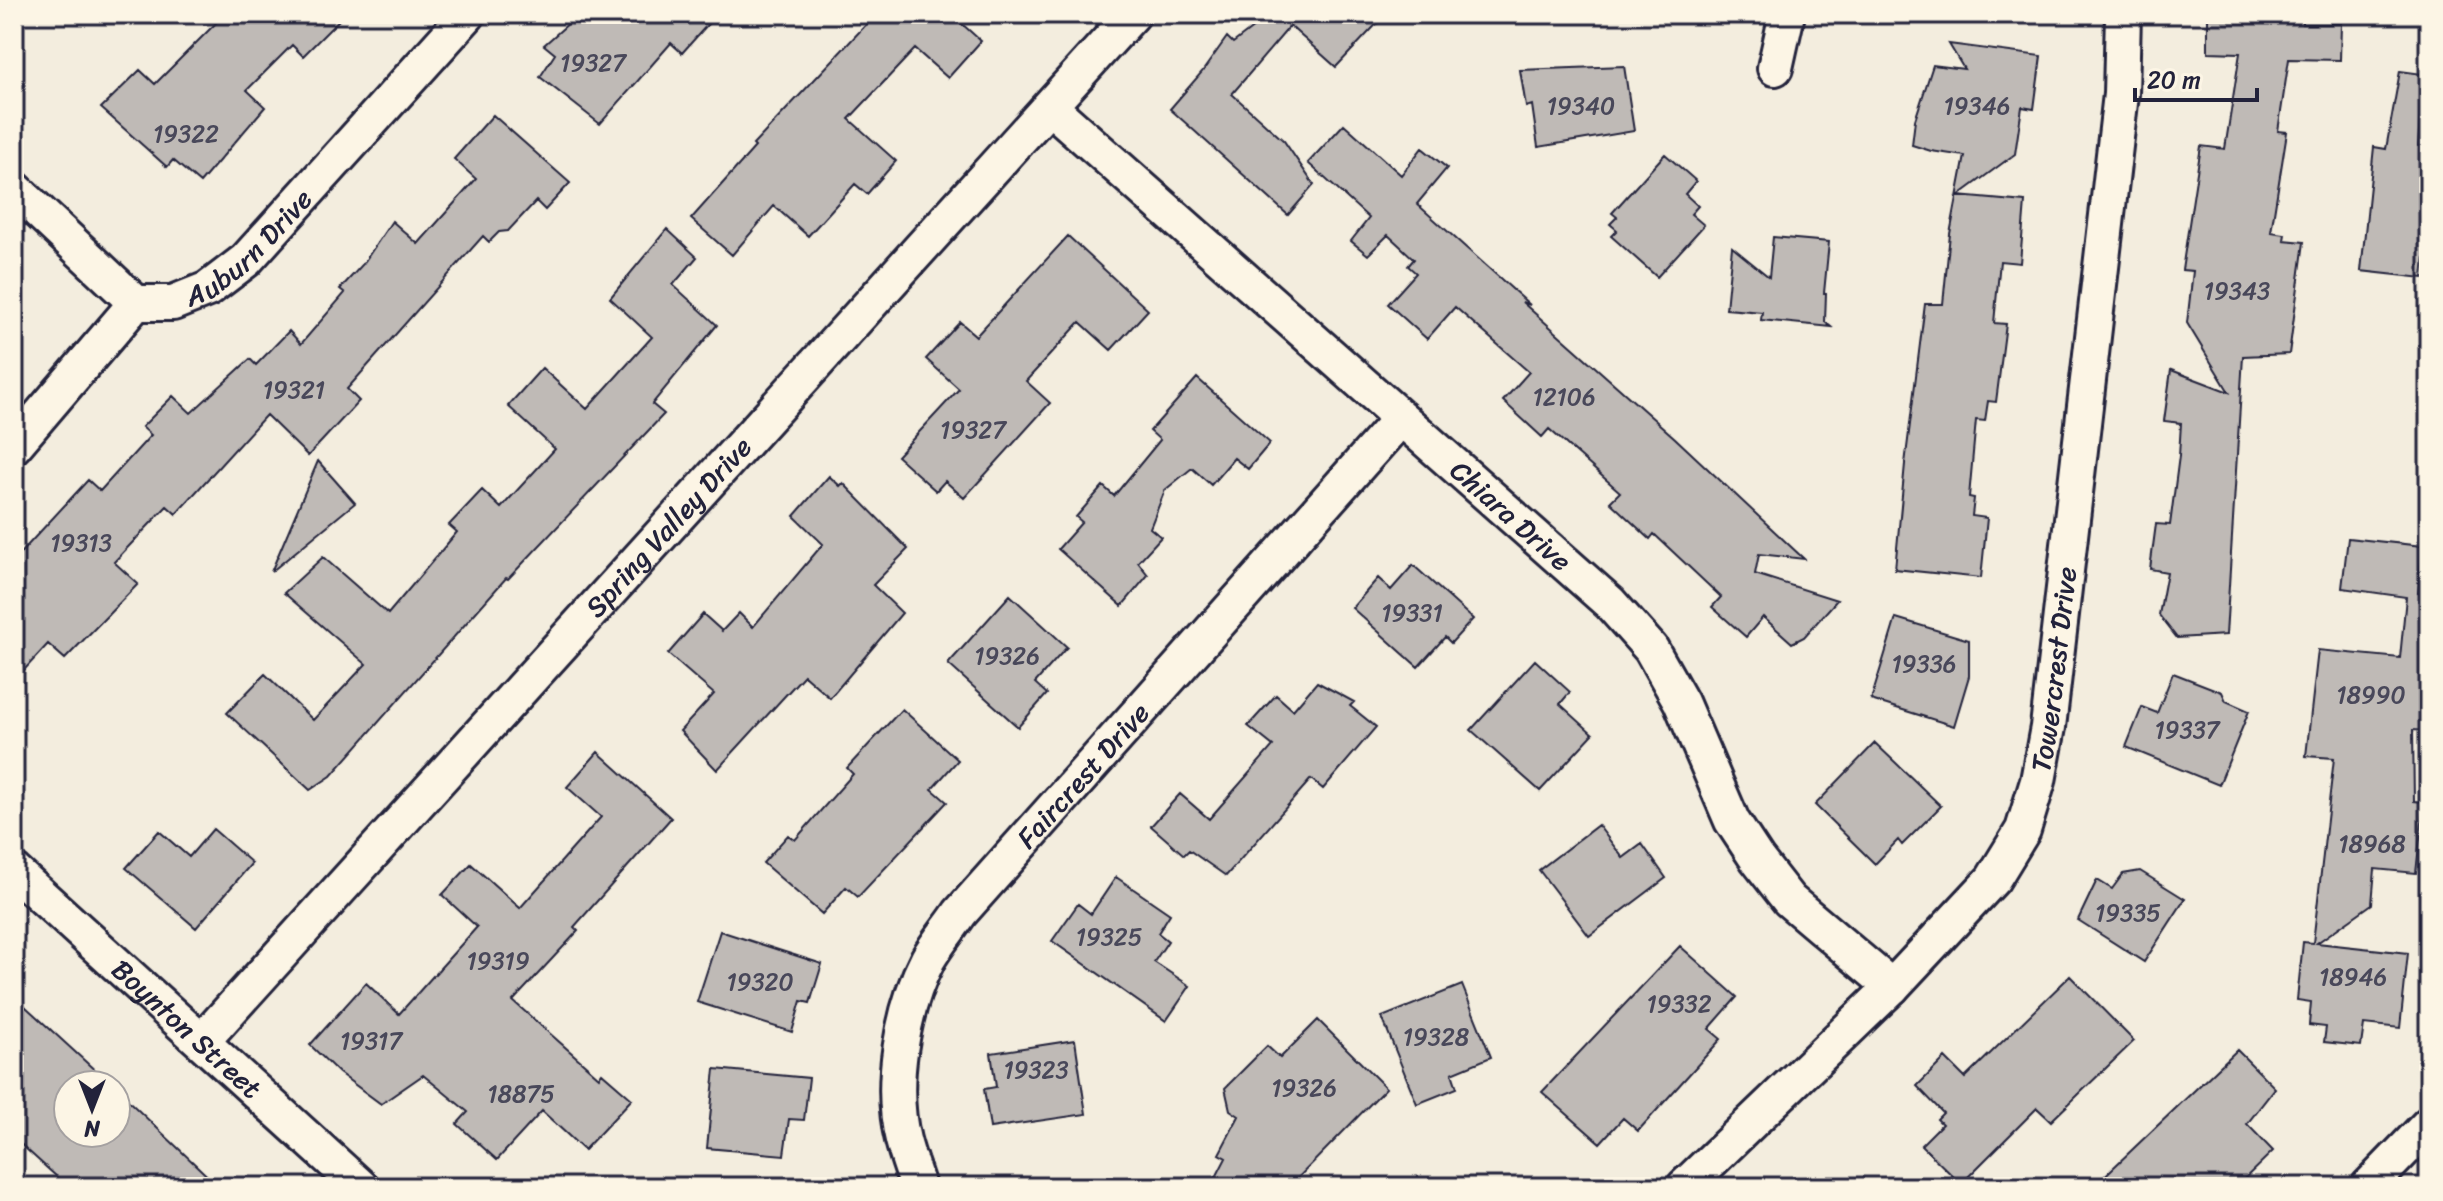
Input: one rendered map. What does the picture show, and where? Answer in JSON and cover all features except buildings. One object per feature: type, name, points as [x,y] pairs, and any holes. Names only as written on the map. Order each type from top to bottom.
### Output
[{"type":"street","name":"Auburn Drive","points":[[136,303],[173,303],[208,289],[246,260],[468,14]]},
{"type":"street","name":"Spring Valley Drive","points":[[202,1041],[1133,14]]},
{"type":"street","points":[[1775,68],[1787,14]]},
{"type":"street","name":"Towercrest Drive","points":[[1684,1187],[1892,987],[1993,879],[2023,830],[2038,781],[2048,727],[2118,125],[2123,14]]},
{"type":"street","name":"Chiara Drive","points":[[1050,107],[1610,603],[1651,649],[1681,702],[1732,821],[1757,859],[1789,900],[1892,987]]},
{"type":"street","points":[[14,188],[136,303],[14,446]]},
{"type":"street","name":"Faircrest Drive","points":[[918,1187],[902,1137],[898,1096],[899,1052],[906,1017],[928,959],[960,913],[1400,419]]},
{"type":"street","name":"Boynton Street","points":[[14,871],[361,1187]]},
{"type":"street","points":[[2389,1180],[2429,1124]]}]
